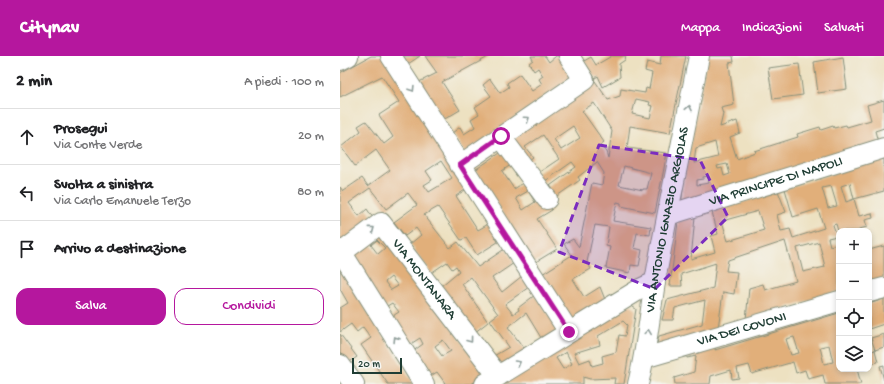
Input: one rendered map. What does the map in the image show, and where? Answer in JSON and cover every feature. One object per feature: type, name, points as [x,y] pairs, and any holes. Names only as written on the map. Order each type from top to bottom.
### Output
[{"type":"street","points":[[340,60],[348,56]]},
{"type":"street","points":[[391,56],[569,332]]},
{"type":"street","points":[[460,165],[584,80],[569,56]]},
{"type":"street","name":"VIA ANTONIO IGNAZIO ARGIOLAS","points":[[638,384],[644,358],[655,282],[699,56]]},
{"type":"street","points":[[501,136],[547,199]]},
{"type":"street","name":"VIA PRINCIPE DI NAPOLI","points":[[668,215],[884,148]]},
{"type":"street","name":"VIA MONTANARA","points":[[341,251],[380,223],[491,380]]},
{"type":"street","points":[[341,251],[424,384]]},
{"type":"street","points":[[491,380],[640,289],[655,282]]},
{"type":"street","points":[[872,291],[884,288]]},
{"type":"street","name":"VIA DEI COVONI","points":[[644,358],[836,302]]},
{"type":"street","points":[[340,365],[354,384]]},
{"type":"highlighted area","points":[[599,145],[700,160],[728,217],[655,289],[559,252]]},
{"type":"building","points":[[371,56],[385,56],[468,188],[456,196],[478,230],[490,223],[501,240],[477,255],[466,238],[461,240],[438,207],[424,215],[450,248],[458,242],[478,267],[506,248],[514,263],[492,278],[502,292],[522,276],[529,287],[505,304],[513,314],[519,310],[518,308],[535,295],[560,331],[543,341],[526,313],[508,327],[526,351],[499,367],[492,357],[509,347],[490,320],[498,314],[471,277],[462,284],[488,322],[474,333],[441,286],[459,271],[456,266],[452,269],[447,262],[431,273],[410,244],[421,235],[416,228],[405,236],[394,222],[417,205],[408,193],[386,209],[370,188],[349,203],[359,216],[367,209],[373,218],[342,241],[340,238],[340,187],[343,191],[362,178],[368,186],[390,170],[376,150],[355,166],[341,147],[361,131],[358,126],[366,121],[384,144],[393,137],[379,115],[399,102],[382,76],[340,97],[340,73]],"holes":[[[441,161],[452,178],[429,192],[424,185],[432,180],[426,171]]]},
{"type":"building","points":[[403,56],[420,56],[408,64]]},
{"type":"building","points":[[425,56],[490,56],[442,82],[460,110],[443,120],[419,82],[437,73]]},
{"type":"building","points":[[531,56],[545,56],[549,62],[556,56],[562,56],[575,76],[465,153],[452,133],[460,127],[464,134],[475,127],[471,119],[479,114],[475,107],[491,96],[483,85],[490,79],[500,93],[509,87],[507,83],[520,74],[532,91],[542,84],[539,79],[543,76],[538,68],[534,71],[529,63],[533,60]]},
{"type":"building","points":[[610,56],[626,56],[625,60],[619,64],[620,77],[603,87],[598,76],[595,78],[584,61],[591,57],[596,65]]},
{"type":"building","points":[[661,56],[686,56],[670,133],[630,126],[627,148],[667,153],[655,213],[621,206],[621,203],[617,202],[613,221],[651,227],[650,235],[637,233],[634,248],[642,250],[639,266],[631,265],[630,273],[606,268],[610,247],[606,246],[609,227],[595,225],[587,262],[591,269],[573,279],[584,297],[600,287],[606,302],[572,322],[542,274],[572,255],[564,244],[573,239],[579,247],[592,183],[602,185],[604,173],[597,162],[578,177],[580,180],[554,198],[547,188],[576,167],[572,162],[541,184],[535,175],[559,159],[543,135],[525,147],[533,157],[525,163],[508,140],[595,81],[608,100],[620,96],[621,89],[645,93],[646,88],[649,89],[652,73],[645,71],[647,62],[660,65]],"holes":[[[636,99],[650,102],[649,105],[653,106],[650,118],[632,114]],[[594,103],[612,131],[608,158],[606,152],[600,145],[604,142],[582,111]],[[573,126],[580,138],[561,150],[554,139]],[[624,166],[651,173],[647,189],[643,190],[619,185]]]},
{"type":"building","points":[[707,56],[733,56],[734,62],[729,63],[734,105],[721,108],[723,114],[720,127],[737,121],[740,133],[730,137],[737,159],[755,152],[754,151],[798,137],[797,134],[820,127],[821,130],[833,126],[834,128],[846,125],[847,127],[871,120],[867,105],[884,100],[884,128],[875,131],[878,142],[681,205],[685,174]],"holes":[[[715,142],[718,157],[694,163],[696,148]],[[727,164],[730,174],[724,176],[722,168],[718,169],[717,166]],[[708,176],[709,183],[697,185],[697,180],[703,179],[703,177]]]},
{"type":"building","points":[[843,57],[847,89],[818,93],[814,62]]},
{"type":"building","points":[[799,64],[803,95],[773,99],[768,68]]},
{"type":"building","points":[[506,149],[515,162],[502,171],[514,189],[528,180],[552,210],[537,219],[557,249],[534,263],[475,170]],"holes":[[[528,191],[535,202],[523,210],[516,198]]]},
{"type":"building","points":[[884,157],[884,191],[854,199],[859,216],[872,213],[873,218],[865,220],[867,227],[837,228],[836,224],[833,225],[836,236],[828,238],[830,246],[836,244],[836,292],[746,320],[749,288],[763,284],[765,290],[796,281],[785,241],[728,260],[726,271],[737,272],[734,294],[723,292],[718,329],[656,347],[659,336],[702,324],[705,300],[675,308],[673,320],[662,320],[667,300],[713,288],[716,263],[681,274],[682,286],[670,286],[678,222],[695,217],[691,259],[715,252],[711,236],[718,234],[712,212],[778,191],[786,212],[777,215],[781,231],[790,229],[793,238],[824,228],[818,209],[793,217],[785,189]],"holes":[[[850,183],[854,199],[846,202],[841,186]],[[831,186],[837,206],[828,208],[822,188]],[[758,211],[764,230],[728,241],[722,221]],[[819,242],[825,267],[803,272],[797,248]]]},
{"type":"building","points":[[382,231],[486,375],[471,384],[443,384],[445,383],[437,372],[429,377],[412,352],[423,344],[420,338],[409,345],[391,317],[399,312],[392,303],[384,308],[350,255]],"holes":[[[377,240],[385,248],[378,254],[371,245]],[[391,277],[398,286],[391,290],[385,282]],[[443,340],[451,351],[442,356],[435,346]]]},
{"type":"building","points":[[884,246],[884,278],[872,281],[872,264],[872,249]]},
{"type":"building","points":[[340,268],[414,384],[388,384],[361,345],[371,338],[363,327],[357,332],[351,324],[340,332],[340,308],[348,303],[340,289]]},
{"type":"building","points":[[884,299],[884,324],[872,328],[872,303]]},
{"type":"building","points":[[630,305],[636,309],[624,384],[614,384],[615,378],[590,379],[583,377],[583,384],[501,384]],"holes":[[[623,321],[627,325],[625,336],[619,335],[616,352],[602,356],[603,363],[592,366],[590,359],[579,363],[574,353],[600,345],[598,336]],[[566,352],[572,364],[563,369],[556,358]]]},
{"type":"building","points":[[836,314],[836,372],[858,372],[861,384],[825,384],[823,375],[808,379],[805,370],[796,373],[793,362],[752,374],[749,365],[737,368],[739,378],[732,379],[731,370],[711,376],[710,384],[675,384],[674,378],[694,372],[696,356],[687,358],[686,352],[716,343],[715,350]],"holes":[[[794,337],[799,353],[791,355],[786,339]],[[829,345],[833,362],[824,364],[820,347]]]},
{"type":"building","points":[[340,334],[357,357],[348,363],[340,353]]},
{"type":"building","points":[[884,334],[884,347],[875,350],[872,338]]},
{"type":"building","points":[[875,350],[878,362],[872,363],[872,351]]},
{"type":"building","points":[[884,365],[884,380],[880,366]]},
{"type":"route","points":[[501,136],[460,165],[569,332]]}]
